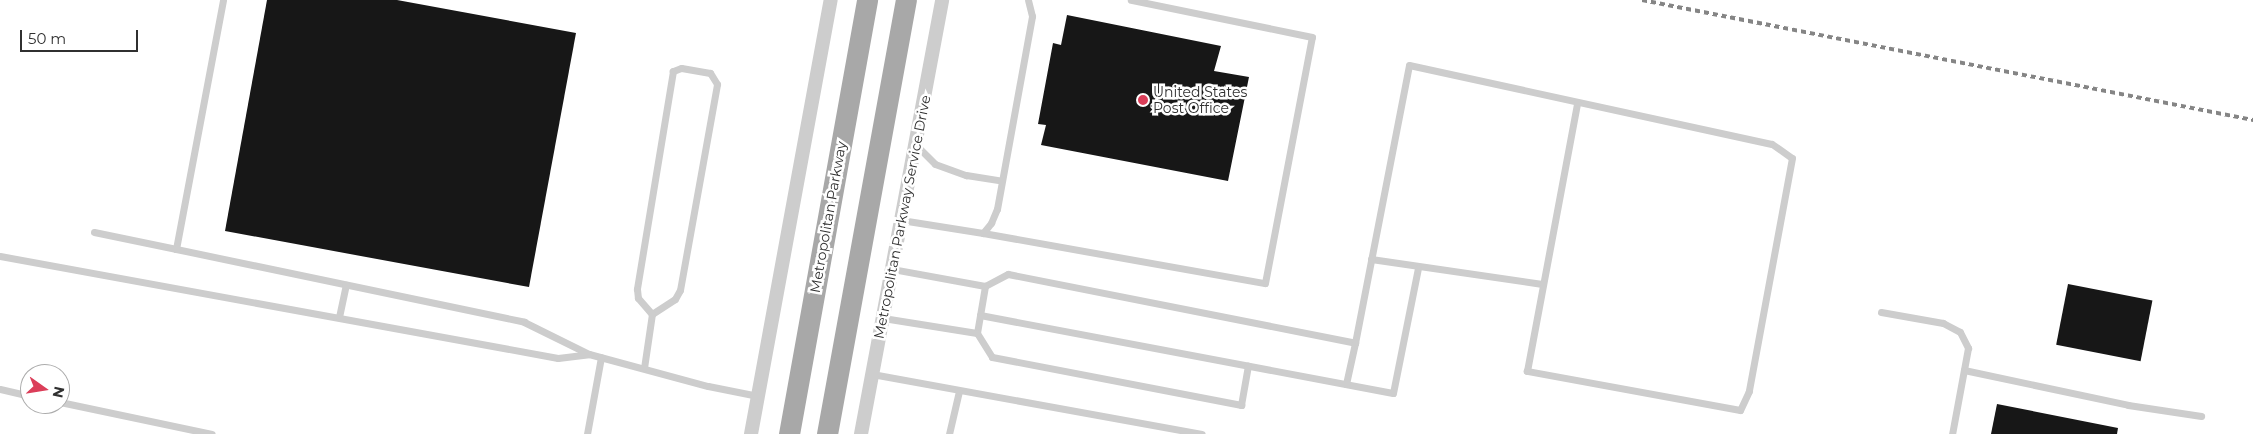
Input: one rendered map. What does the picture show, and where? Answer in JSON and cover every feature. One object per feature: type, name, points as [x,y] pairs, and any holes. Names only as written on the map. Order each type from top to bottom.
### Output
[{"type":"main road","name":"Metropolitan Parkway","points":[[788,434],[867,0]]},
{"type":"main road","points":[[827,434],[906,0]]},
{"type":"street","points":[[751,434],[831,0]]},
{"type":"street","name":"Metropolitan Parkway Service Drive","points":[[861,434],[942,0]]},
{"type":"lane","points":[[176,249],[223,0]]},
{"type":"lane","points":[[983,233],[997,210],[1032,16],[1028,0]]},
{"type":"lane","points":[[901,220],[1265,283],[1312,37],[1131,0]]},
{"type":"lane","points":[[1346,384],[1410,66],[1772,144],[1792,158],[1748,391],[1740,410],[1527,371],[1577,103]]},
{"type":"lane","points":[[644,368],[652,314],[675,299],[680,290],[717,84],[710,73],[681,68],[673,71],[637,289],[638,298],[652,314]]},
{"type":"lane","points":[[915,144],[935,164],[966,175],[1002,181]]},
{"type":"lane","points":[[94,232],[524,322],[589,354],[708,386],[758,396]]},
{"type":"lane","points":[[0,256],[558,358],[589,354]]},
{"type":"lane","points":[[1370,259],[1418,268],[1542,284]]},
{"type":"lane","points":[[980,315],[1392,393],[1418,268]]},
{"type":"lane","points":[[892,269],[985,286],[1008,274],[1355,343]]},
{"type":"lane","points":[[339,317],[346,285]]},
{"type":"lane","points":[[985,286],[977,333],[992,357],[1241,405],[1248,366]]},
{"type":"lane","points":[[1881,312],[1943,323],[1960,332],[1968,348],[1952,434]]},
{"type":"lane","points":[[883,318],[977,333]]},
{"type":"lane","points":[[587,434],[601,357]]},
{"type":"lane","points":[[1964,370],[2128,405],[2201,416]]},
{"type":"lane","points":[[872,374],[1202,434]]},
{"type":"lane","points":[[0,389],[20,394]]},
{"type":"lane","points":[[949,434],[959,391]]},
{"type":"lane","points":[[70,404],[212,434]]},
{"type":"building","points":[[267,0],[397,0],[576,33],[529,287],[225,231]]},
{"type":"building","name":"United States Post Office","points":[[1067,15],[1221,46],[1214,71],[1249,77],[1228,181],[1041,145],[1046,125],[1038,124],[1053,43],[1061,45]]},
{"type":"building","points":[[2068,284],[2152,300],[2141,361],[2056,345]]},
{"type":"building","points":[[1997,404],[2118,428],[2117,434],[1991,434]]},
{"type":"railway","points":[[1642,0],[2253,120]]},
{"type":"place","name":"United States Post Office","points":[[1143,100]]}]
